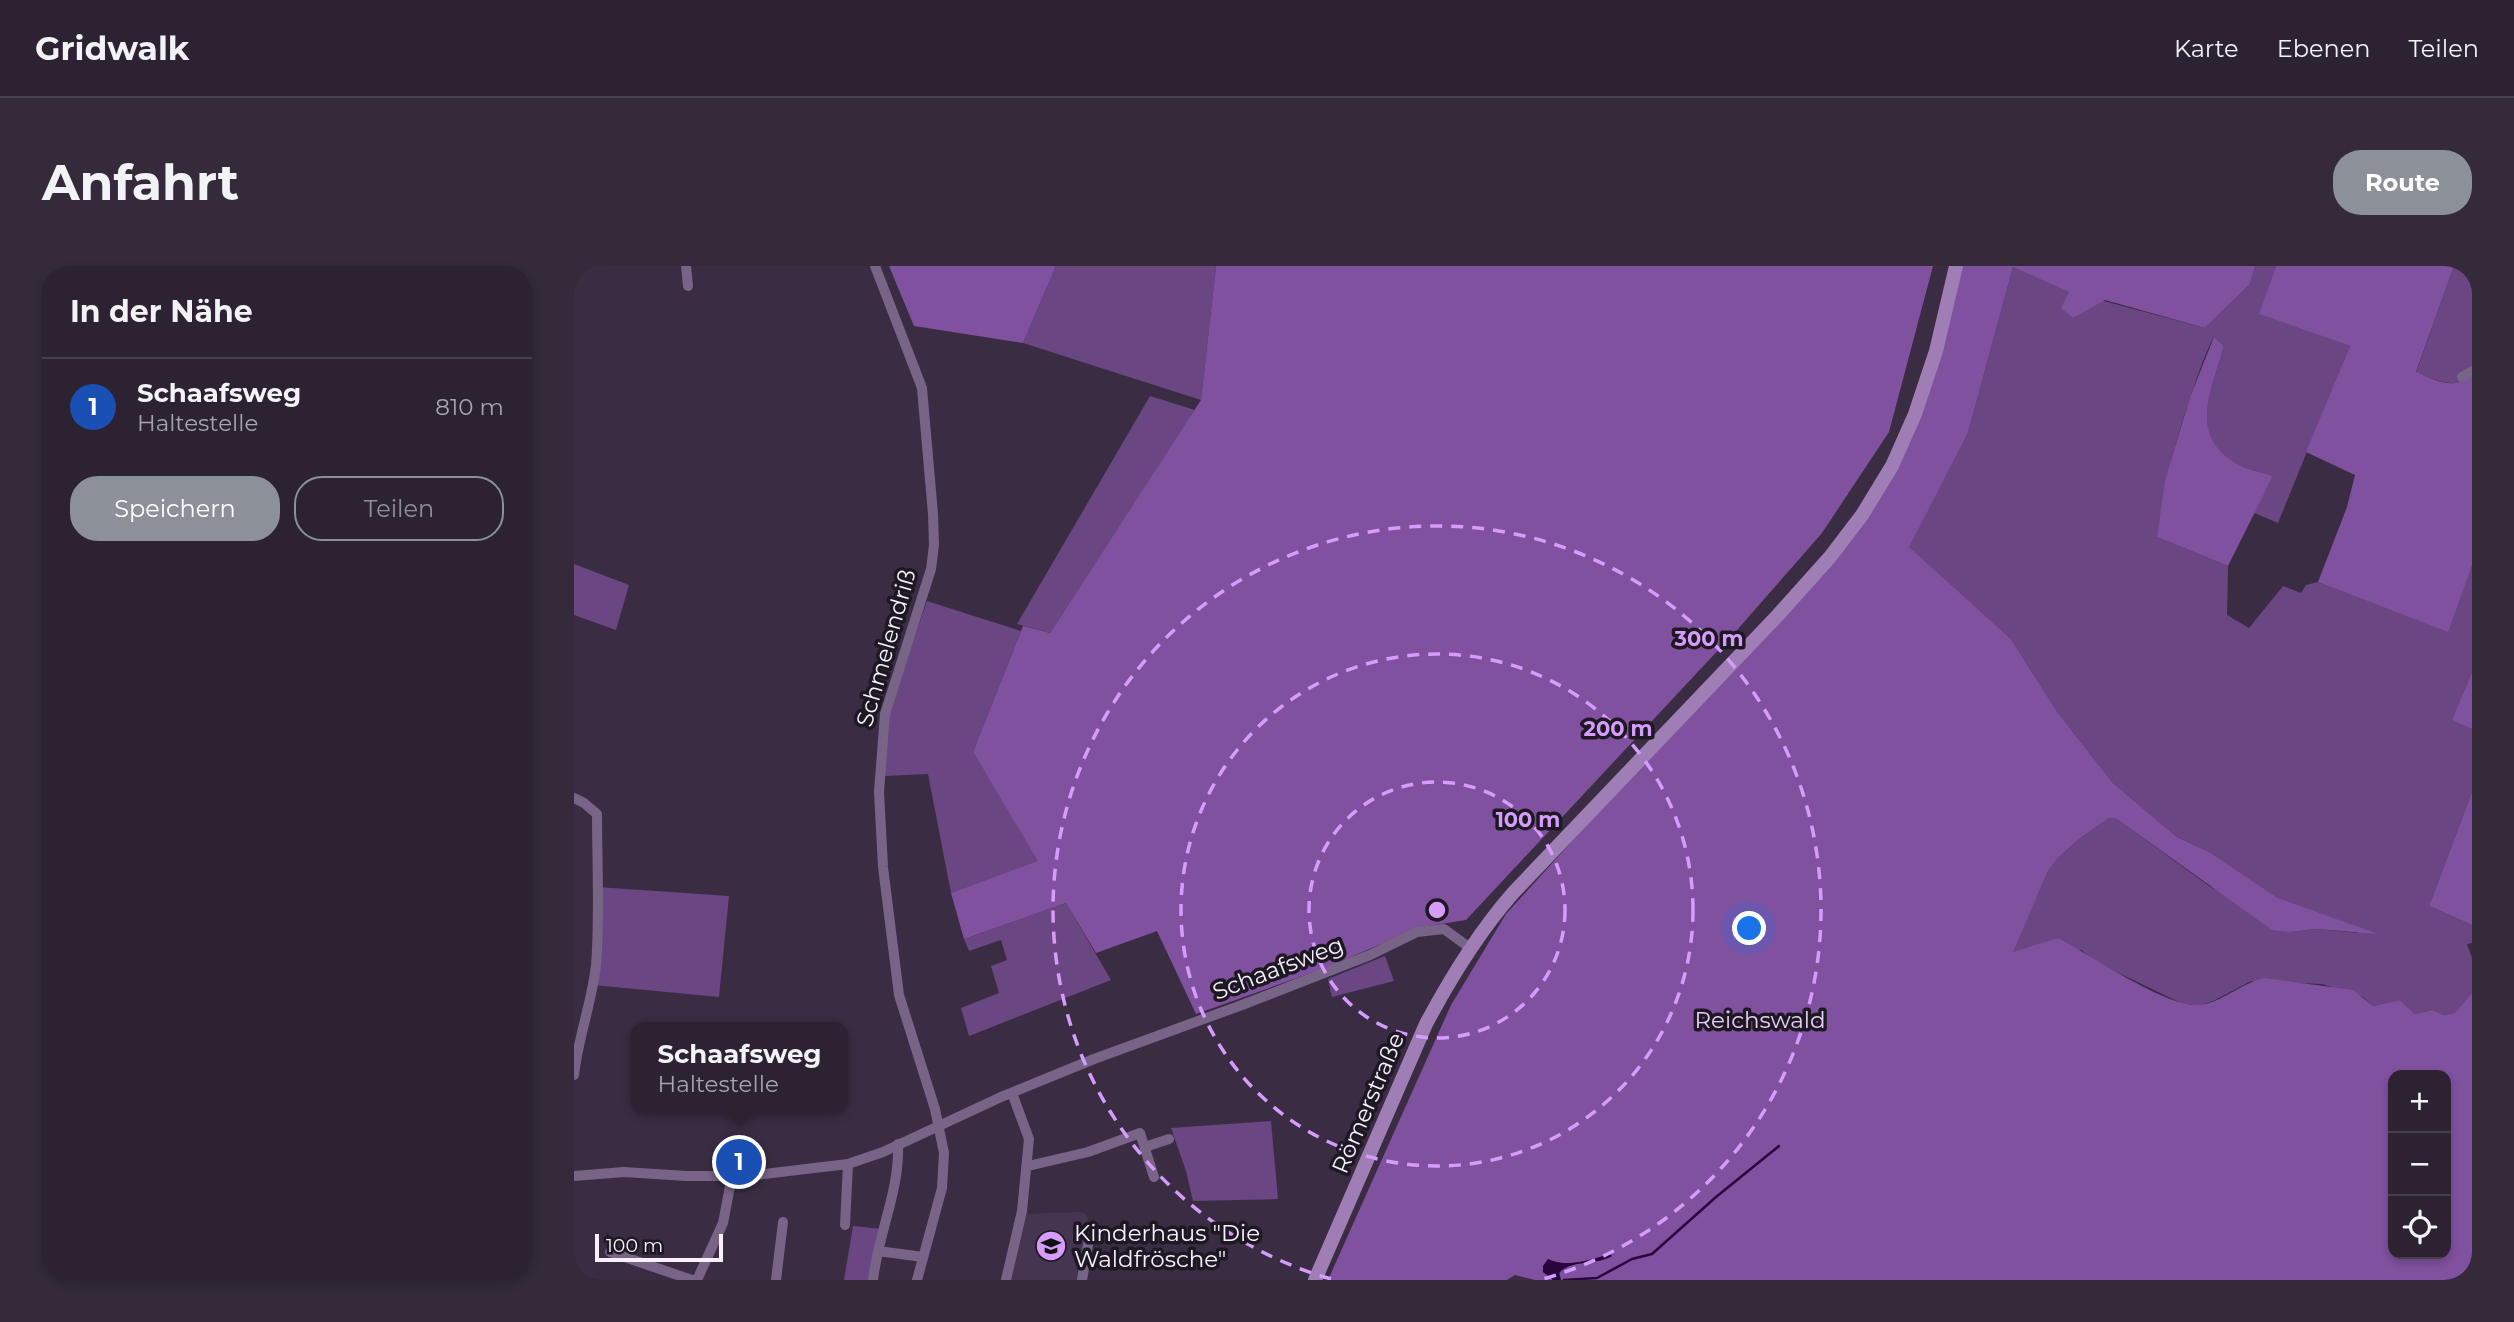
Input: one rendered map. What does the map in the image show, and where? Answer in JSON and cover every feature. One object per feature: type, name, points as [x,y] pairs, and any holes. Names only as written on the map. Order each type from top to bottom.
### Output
[{"type":"main road","name":"Römerstraße","points":[[1315,1280],[1417,1045],[1446,986],[1470,948],[1513,893],[1830,558],[1862,515],[1892,466],[1915,414],[1936,351],[1956,266]]},
{"type":"street","points":[[686,266],[688,286]]},
{"type":"street","name":"Schmelendriß","points":[[875,266],[922,388],[933,514],[934,545],[931,569],[885,714],[879,792],[884,878],[899,995],[935,1109],[944,1153],[945,1168],[917,1280]]},
{"type":"street","points":[[2462,377],[2472,371]]},
{"type":"street","points":[[574,798],[597,814],[596,965],[574,1075]]},
{"type":"street","name":"Schaafsweg","points":[[574,1176],[624,1172],[733,1177],[848,1164],[1094,1059],[1370,955],[1417,932],[1444,929],[1470,948]]},
{"type":"street","points":[[1006,1280],[1022,1211],[1029,1139],[1012,1093]]},
{"type":"street","points":[[1028,1167],[1088,1152],[1140,1133],[1154,1177]]},
{"type":"street","points":[[1145,1147],[1169,1139]]},
{"type":"street","points":[[873,1280],[892,1192],[898,1144]]},
{"type":"street","points":[[845,1225],[848,1164]]},
{"type":"street","points":[[610,1252],[694,1280],[723,1223],[733,1177]]},
{"type":"street","points":[[776,1280],[783,1222]]},
{"type":"street","points":[[1082,1280],[1089,1239]]},
{"type":"street","points":[[878,1251],[923,1257]]},
{"type":"shaded area","points":[[1056,266],[1216,266],[1201,400],[1023,343]]},
{"type":"shaded area","points":[[2255,266],[2276,266],[2260,314],[2350,346],[2278,523],[2254,513],[2273,476],[2236,464],[2221,452],[2212,440],[2207,411],[2224,346],[2214,337],[2183,421],[2168,478],[2157,537],[2228,566],[2227,615],[2249,628],[2283,586],[2301,593],[2306,585],[2318,582],[2447,631],[2472,566],[2472,672],[2453,719],[2472,729],[2472,792],[2429,906],[2472,925],[2472,943],[2467,944],[2472,958],[2472,993],[2456,1013],[2444,1015],[2432,1010],[2415,1014],[2400,1000],[2373,1006],[2363,997],[2322,984],[2251,981],[2199,1006],[2181,1003],[2100,964],[2081,950],[2012,952],[2048,871],[2079,839],[2109,818],[2117,819],[2209,886],[2291,932],[2316,929],[2359,933],[2278,898],[2211,853],[2177,837],[2113,783],[2058,713],[2011,639],[1908,547],[1968,433],[2013,267],[2070,292],[2205,328],[2250,284]]},
{"type":"shaded area","points":[[2454,266],[2472,266],[2472,376],[2451,383],[2416,373]]},
{"type":"shaded area","points":[[1150,396],[1195,410],[1050,633],[1017,624]]},
{"type":"shaded area","points":[[574,564],[629,585],[616,630],[574,615]]},
{"type":"shaded area","points":[[927,601],[1021,631],[973,752],[1039,861],[951,893],[928,774],[884,776],[888,720]]},
{"type":"shaded area","points":[[597,887],[729,896],[719,997],[593,985]]},
{"type":"shaded area","points":[[1066,903],[1111,980],[969,1036],[961,1008],[999,993],[991,966],[1007,960],[1001,940],[969,951],[964,939]]},
{"type":"shaded area","points":[[1385,956],[1394,981],[1332,997],[1328,979]]},
{"type":"shaded area","points":[[1271,1121],[1278,1199],[1193,1201],[1171,1128]]},
{"type":"shaded area","name":"Kinderhaus \"Die Waldfrösche\"","points":[[1085,1213],[1088,1218],[1081,1273],[1077,1280],[1010,1280],[1024,1214]]},
{"type":"shaded area","points":[[853,1226],[883,1229],[873,1280],[844,1280]]},
{"type":"shaded area","points":[[1610,1254],[1612,1256],[1599,1261],[1565,1268],[1559,1272],[1561,1280],[1553,1280],[1543,1272],[1543,1266],[1548,1259],[1571,1263]]},
{"type":"green space","points":[[889,266],[1056,266],[1023,343],[914,326]]},
{"type":"green space","points":[[1216,266],[1933,266],[1889,432],[1822,533],[1737,630],[1466,920],[1421,927],[1325,968],[1196,1014],[1157,931],[1096,953],[1066,903],[964,939],[951,893],[1038,861],[973,752],[1023,626],[1050,633],[1201,400]]},
{"type":"green space","name":"Reichswald","points":[[1955,266],[2255,266],[2250,284],[2205,328],[2105,300],[2073,318],[2061,308],[2069,292],[2013,267],[1968,433],[1909,547],[2011,639],[2058,713],[2113,783],[2177,837],[2211,853],[2278,898],[2378,934],[2316,929],[2291,932],[2272,930],[2117,819],[2109,818],[2079,839],[2048,871],[2013,952],[2058,938],[2128,979],[2185,1004],[2207,1004],[2264,978],[2353,990],[2373,1006],[2400,1000],[2415,1014],[2432,1010],[2444,1015],[2455,1013],[2472,993],[2472,1280],[1561,1280],[1558,1276],[1567,1267],[1605,1259],[1612,1256],[1610,1254],[1570,1263],[1548,1259],[1548,1276],[1553,1280],[1535,1280],[1515,1275],[1507,1280],[1328,1280],[1451,1005],[1506,914],[1830,557],[1915,414]]},
{"type":"green space","points":[[2276,266],[2454,266],[2416,372],[2444,383],[2458,383],[2472,376],[2472,566],[2448,632],[2318,582],[2347,507],[2355,475],[2306,452],[2350,346],[2259,314]]},
{"type":"green space","points":[[2214,337],[2224,346],[2207,411],[2212,440],[2237,464],[2273,476],[2228,566],[2157,537],[2165,481],[2190,397]]},
{"type":"green space","points":[[2472,672],[2472,729],[2452,720]]},
{"type":"green space","points":[[2472,792],[2472,925],[2429,906]]},
{"type":"waterway","points":[[1564,1280],[1597,1278],[1632,1259],[1652,1254],[1779,1146]]},
{"type":"place","name":"Schaafsweg","points":[[739,1162]]},
{"type":"place","name":"Kinderhaus \"Die Waldfrösche\"","points":[[1051,1246]]}]
